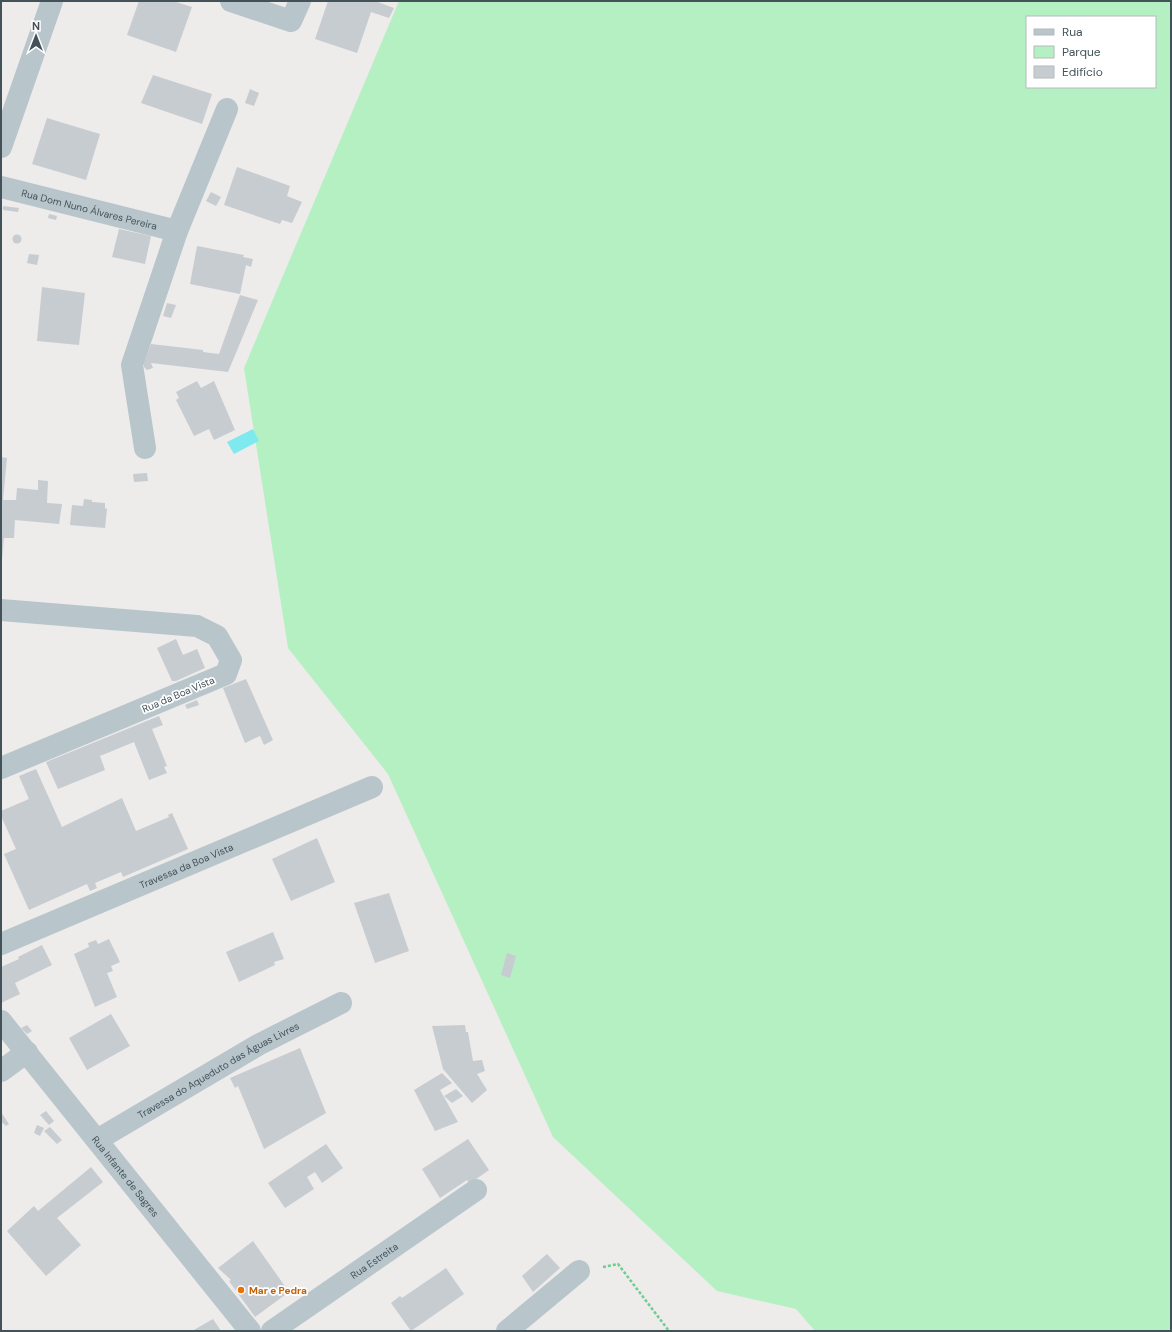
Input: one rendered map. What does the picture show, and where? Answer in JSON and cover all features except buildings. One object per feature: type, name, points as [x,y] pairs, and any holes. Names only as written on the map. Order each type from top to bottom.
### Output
[{"type":"street","points":[[1,147],[52,1]]},
{"type":"street","points":[[231,1],[291,21],[300,1]]},
{"type":"street","points":[[145,448],[132,365],[177,231],[227,109]]},
{"type":"street","name":"Rua Dom Nuno Álvares Pereira","points":[[1,187],[177,231]]},
{"type":"street","name":"Rua da Boa Vista","points":[[1,610],[197,626],[217,636],[231,660],[226,674],[1,768]]},
{"type":"street","name":"Travessa da Boa Vista","points":[[1,944],[372,786]]},
{"type":"street","name":"Travessa do Aqueduto das Águas Livres","points":[[97,1140],[258,1045],[341,1003]]},
{"type":"street","name":"Rua Infante de Sagres","points":[[1,1021],[250,1331]]},
{"type":"street","points":[[1,1071],[27,1052]]},
{"type":"street","name":"Rua Estreita","points":[[272,1331],[476,1190]]},
{"type":"street","points":[[507,1331],[579,1271]]},
{"type":"path","points":[[579,1271],[618,1264],[669,1331]]},
{"type":"green space","points":[[399,1],[1171,1],[1171,1331],[815,1331],[796,1309],[717,1291],[553,1137],[388,774],[288,648],[244,368]]},
{"type":"water","points":[[253,429],[259,441],[234,454],[227,442]]},
{"type":"place","name":"Mar e Pedra","points":[[241,1290]]}]
